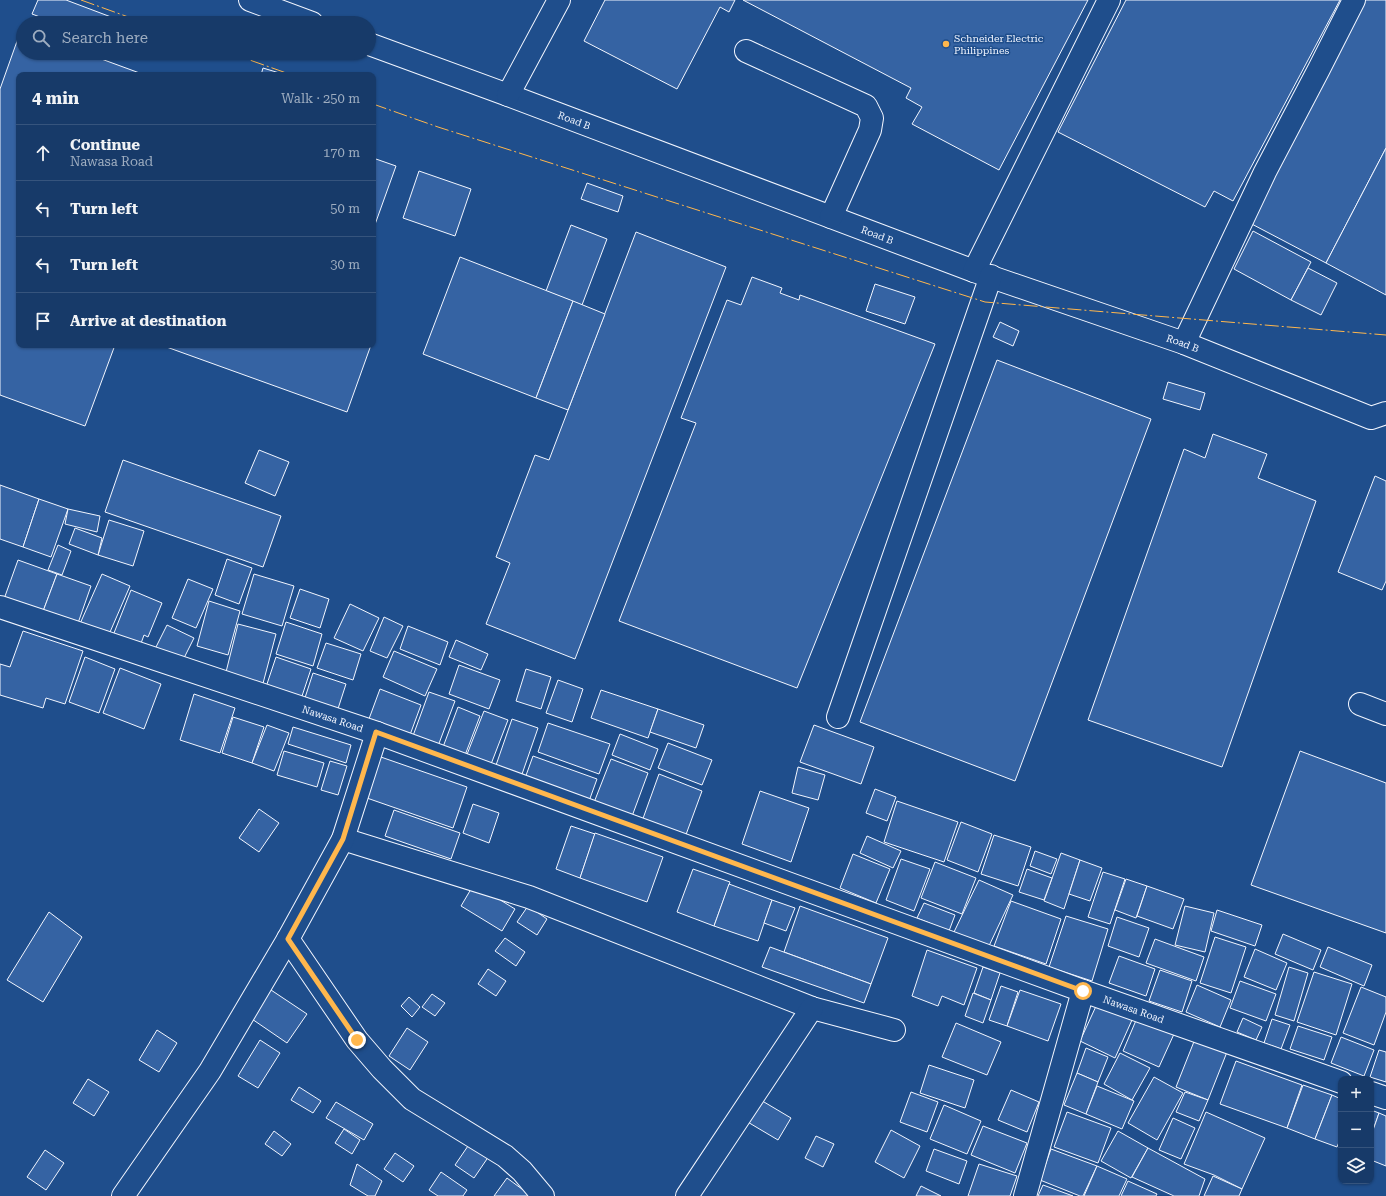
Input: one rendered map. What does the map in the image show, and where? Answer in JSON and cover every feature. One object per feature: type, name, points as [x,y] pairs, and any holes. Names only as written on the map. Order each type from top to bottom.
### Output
[{"type":"street","points":[[250,0],[293,16]]},
{"type":"street","points":[[508,95],[558,0]]},
{"type":"street","points":[[838,717],[983,274],[1109,0]]},
{"type":"street","points":[[1184,343],[1265,172],[1354,0]]},
{"type":"street","name":"Road B","points":[[376,47],[983,274],[1184,343],[1381,418]]},
{"type":"street","points":[[746,50],[866,106],[872,118],[870,130],[831,217]]},
{"type":"street","name":"Nawasa Road","points":[[0,607],[376,732],[1083,991],[1338,1081]]},
{"type":"street","points":[[1360,704],[1386,714]]},
{"type":"street","points":[[123,1196],[210,1071],[288,939],[343,839],[376,732]]},
{"type":"street","points":[[343,839],[529,897],[812,1008],[894,1030]]},
{"type":"street","points":[[288,939],[357,1040],[382,1069],[412,1098],[504,1156],[522,1171],[544,1196]]},
{"type":"street","points":[[1026,1196],[1083,991]]},
{"type":"street","points":[[687,1196],[812,1008]]},
{"type":"street","points":[[1374,1094],[1386,1098]]},
{"type":"building","points":[[38,0],[66,0],[108,16],[37,16],[32,14]]},
{"type":"building","points":[[605,0],[735,0],[729,12],[720,7],[677,89],[584,41]]},
{"type":"building","name":"Schneider Electric Philippines","points":[[743,0],[1088,0],[999,170],[912,124],[922,107],[906,98],[911,88]]},
{"type":"building","points":[[1126,0],[1340,0],[1233,201],[1214,191],[1205,207],[1058,132]]},
{"type":"building","points":[[1360,0],[1386,0],[1386,148],[1326,263],[1246,221]]},
{"type":"building","points":[[16,44],[16,60],[104,60],[137,72],[16,72],[16,348],[114,348],[85,426],[0,395],[0,89]]},
{"type":"building","points":[[263,68],[276,72],[262,72]]},
{"type":"building","points":[[1386,148],[1386,295],[1326,263]]},
{"type":"building","points":[[376,159],[396,166],[376,222]]},
{"type":"building","points":[[419,171],[471,189],[455,236],[403,218]]},
{"type":"building","points":[[587,183],[623,196],[618,212],[581,199]]},
{"type":"building","points":[[571,225],[607,239],[582,305],[546,291]]},
{"type":"building","points":[[1253,231],[1311,262],[1291,300],[1234,269]]},
{"type":"building","points":[[636,232],[726,267],[575,659],[486,624],[510,563],[496,557],[535,455],[549,460]]},
{"type":"building","points":[[460,257],[573,301],[536,398],[423,354]]},
{"type":"building","points":[[1308,268],[1337,283],[1321,315],[1291,300]]},
{"type":"building","points":[[752,277],[782,288],[780,293],[799,300],[800,295],[935,344],[797,688],[619,621],[696,423],[681,418],[727,300],[741,305]]},
{"type":"building","points":[[875,284],[915,297],[905,324],[866,311]]},
{"type":"building","points":[[573,301],[605,314],[568,410],[536,398]]},
{"type":"building","points":[[1000,322],[1019,331],[1013,346],[993,337]]},
{"type":"building","points":[[169,348],[370,348],[347,412]]},
{"type":"building","points":[[997,360],[1151,419],[1015,781],[860,722]]},
{"type":"building","points":[[1168,382],[1205,393],[1200,410],[1163,399]]},
{"type":"building","points":[[1213,434],[1267,454],[1258,478],[1316,501],[1222,767],[1088,720],[1184,449],[1205,458]]},
{"type":"building","points":[[259,450],[289,462],[275,496],[245,483]]},
{"type":"building","points":[[123,460],[281,516],[263,567],[105,512]]},
{"type":"building","points":[[1375,476],[1386,481],[1386,581],[1382,590],[1338,572]]},
{"type":"building","points":[[0,485],[39,499],[23,547],[0,539]]},
{"type":"building","points":[[39,499],[68,509],[51,557],[23,547]]},
{"type":"building","points":[[68,509],[100,516],[97,532],[65,524]]},
{"type":"building","points":[[109,520],[144,531],[133,566],[98,555]]},
{"type":"building","points":[[75,528],[102,538],[98,555],[69,544]]},
{"type":"building","points":[[58,545],[71,551],[62,575],[48,570]]},
{"type":"building","points":[[227,559],[252,568],[239,604],[215,595]]},
{"type":"building","points":[[18,560],[57,574],[42,614],[4,599]]},
{"type":"building","points":[[57,574],[91,586],[77,626],[42,614]]},
{"type":"building","points":[[102,574],[130,586],[107,639],[79,626]]},
{"type":"building","points":[[254,574],[294,586],[282,626],[242,614]]},
{"type":"building","points":[[188,579],[213,589],[196,628],[172,618]]},
{"type":"building","points":[[300,589],[329,599],[320,628],[290,618]]},
{"type":"building","points":[[131,590],[162,603],[148,637],[144,635],[139,649],[112,638]]},
{"type":"building","points":[[209,601],[240,611],[228,655],[197,646]]},
{"type":"building","points":[[350,604],[379,618],[363,651],[334,638]]},
{"type":"building","points":[[384,617],[403,626],[387,658],[370,651]]},
{"type":"building","points":[[286,622],[322,634],[313,666],[276,654]]},
{"type":"building","points":[[238,624],[276,634],[261,691],[224,680]]},
{"type":"building","points":[[167,625],[194,638],[181,664],[154,651]]},
{"type":"building","points":[[408,626],[448,642],[440,665],[400,649]]},
{"type":"building","points":[[23,631],[83,651],[65,704],[46,698],[43,708],[0,695],[0,664],[10,667]]},
{"type":"building","points":[[456,640],[488,654],[481,670],[449,657]]},
{"type":"building","points":[[326,643],[361,654],[353,680],[317,668]]},
{"type":"building","points":[[394,651],[437,669],[425,696],[383,677]]},
{"type":"building","points":[[85,657],[115,669],[99,713],[69,702]]},
{"type":"building","points":[[276,657],[311,669],[300,702],[265,690]]},
{"type":"building","points":[[459,665],[500,680],[489,709],[449,694]]},
{"type":"building","points":[[120,668],[161,684],[144,729],[103,713]]},
{"type":"building","points":[[526,669],[551,677],[541,709],[516,701]]},
{"type":"building","points":[[313,673],[346,684],[335,718],[302,707]]},
{"type":"building","points":[[558,680],[583,689],[572,722],[546,713]]},
{"type":"building","points":[[380,689],[421,705],[407,743],[366,727]]},
{"type":"building","points":[[601,690],[658,709],[648,738],[591,718]]},
{"type":"building","points":[[429,692],[455,701],[435,754],[410,744]]},
{"type":"building","points":[[194,694],[235,708],[220,753],[180,740]]},
{"type":"building","points":[[458,707],[480,716],[462,763],[440,755]]},
{"type":"building","points":[[658,709],[704,725],[696,748],[650,732]]},
{"type":"building","points":[[484,711],[508,720],[488,772],[464,762]]},
{"type":"building","points":[[233,717],[264,727],[252,763],[222,753]]},
{"type":"building","points":[[512,719],[538,728],[520,780],[494,771]]},
{"type":"building","points":[[548,723],[610,744],[599,774],[538,752]]},
{"type":"building","points":[[267,725],[289,733],[274,771],[252,763]]},
{"type":"building","points":[[814,725],[874,747],[861,784],[800,762]]},
{"type":"building","points":[[293,727],[351,745],[346,763],[288,744]]},
{"type":"building","points":[[620,734],[658,749],[650,770],[612,755]]},
{"type":"building","points":[[668,743],[712,760],[702,785],[658,768]]},
{"type":"building","points":[[284,751],[324,763],[317,787],[277,775]]},
{"type":"building","points":[[1300,751],[1386,783],[1386,933],[1251,885]]},
{"type":"building","points":[[378,756],[467,787],[453,828],[364,797]]},
{"type":"building","points":[[533,756],[597,779],[588,804],[524,781]]},
{"type":"building","points":[[611,759],[648,773],[631,819],[593,805]]},
{"type":"building","points":[[330,761],[347,766],[338,795],[321,790]]},
{"type":"building","points":[[798,767],[825,775],[818,800],[792,793]]},
{"type":"building","points":[[659,774],[702,791],[684,840],[641,824]]},
{"type":"building","points":[[875,789],[896,797],[887,821],[866,813]]},
{"type":"building","points":[[760,791],[809,808],[791,862],[742,844]]},
{"type":"building","points":[[897,801],[958,822],[944,862],[884,842]]},
{"type":"building","points":[[473,804],[499,813],[489,843],[463,833]]},
{"type":"building","points":[[259,809],[279,823],[259,852],[239,838]]},
{"type":"building","points":[[394,810],[460,833],[451,859],[385,836]]},
{"type":"building","points":[[961,822],[992,834],[978,872],[947,860]]},
{"type":"building","points":[[571,826],[595,834],[580,878],[556,869]]},
{"type":"building","points":[[595,833],[663,857],[647,902],[580,878]]},
{"type":"building","points":[[994,835],[1031,847],[1018,886],[981,874]]},
{"type":"building","points":[[867,836],[901,851],[893,868],[860,853]]},
{"type":"building","points":[[1035,851],[1057,859],[1051,874],[1030,866]]},
{"type":"building","points":[[1061,853],[1080,860],[1064,909],[1044,901]]},
{"type":"building","points":[[853,854],[890,869],[876,903],[840,888]]},
{"type":"building","points":[[901,859],[930,869],[914,911],[886,900]]},
{"type":"building","points":[[1080,860],[1102,868],[1090,901],[1069,894]]},
{"type":"building","points":[[935,862],[976,878],[962,914],[921,898]]},
{"type":"building","points":[[693,869],[730,882],[714,926],[677,912]]},
{"type":"building","points":[[1027,869],[1052,878],[1044,900],[1019,892]]},
{"type":"building","points":[[1103,872],[1125,879],[1110,924],[1088,917]]},
{"type":"building","points":[[1126,879],[1147,886],[1136,918],[1115,910]]},
{"type":"building","points":[[979,880],[1013,895],[988,948],[954,932]]},
{"type":"building","points":[[474,884],[515,909],[502,931],[461,906]]},
{"type":"building","points":[[729,884],[772,900],[758,941],[714,926]]},
{"type":"building","points":[[1147,886],[1184,899],[1173,929],[1137,916]]},
{"type":"building","points":[[772,900],[795,908],[786,931],[764,923]]},
{"type":"building","points":[[1011,901],[1061,919],[1046,964],[994,946]]},
{"type":"building","points":[[924,903],[955,915],[949,931],[917,918]]},
{"type":"building","points":[[528,906],[547,919],[537,935],[517,922]]},
{"type":"building","points":[[800,906],[888,938],[871,984],[784,952]]},
{"type":"building","points":[[1185,906],[1214,913],[1205,952],[1175,945]]},
{"type":"building","points":[[1217,910],[1262,925],[1255,946],[1211,931]]},
{"type":"building","points":[[49,912],[82,937],[43,1002],[7,980]]},
{"type":"building","points":[[1066,916],[1108,929],[1092,981],[1049,967]]},
{"type":"building","points":[[1117,917],[1149,928],[1139,957],[1108,946]]},
{"type":"building","points":[[1283,934],[1321,950],[1313,970],[1275,954]]},
{"type":"building","points":[[1215,937],[1246,947],[1231,993],[1200,983]]},
{"type":"building","points":[[505,938],[525,952],[516,966],[495,951]]},
{"type":"building","points":[[1155,939],[1204,957],[1196,981],[1146,963]]},
{"type":"building","points":[[770,947],[871,984],[864,1003],[762,967]]},
{"type":"building","points":[[1328,947],[1372,965],[1364,986],[1320,967]]},
{"type":"building","points":[[1255,949],[1287,963],[1276,990],[1244,977]]},
{"type":"building","points":[[927,950],[977,968],[964,1005],[942,996],[938,1006],[912,996]]},
{"type":"building","points":[[1119,956],[1155,969],[1146,996],[1109,983]]},
{"type":"building","points":[[983,967],[1000,973],[991,1000],[974,993]]},
{"type":"building","points":[[1289,967],[1308,973],[1294,1021],[1275,1015]]},
{"type":"building","points":[[488,969],[506,981],[496,996],[478,984]]},
{"type":"building","points":[[1160,970],[1192,981],[1182,1012],[1149,1001]]},
{"type":"building","points":[[1314,972],[1352,984],[1336,1035],[1297,1022]]},
{"type":"building","points":[[1240,981],[1276,994],[1266,1021],[1230,1008]]},
{"type":"building","points":[[1197,985],[1231,1000],[1220,1027],[1186,1012]]},
{"type":"building","points":[[1001,986],[1018,992],[1007,1026],[989,1020]]},
{"type":"building","points":[[1361,987],[1386,997],[1386,1012],[1374,1045],[1343,1033]]},
{"type":"building","points":[[268,988],[307,1014],[287,1043],[249,1017]]},
{"type":"building","points":[[1020,990],[1061,1004],[1048,1041],[1007,1026]]},
{"type":"building","points":[[973,993],[991,1000],[983,1023],[965,1016]]},
{"type":"building","points":[[432,994],[445,1003],[435,1016],[422,1007]]},
{"type":"building","points":[[409,997],[420,1007],[412,1017],[401,1006]]},
{"type":"building","points":[[1097,1004],[1132,1020],[1115,1058],[1080,1041]]},
{"type":"building","points":[[1137,1018],[1174,1034],[1159,1067],[1123,1051]]},
{"type":"building","points":[[1243,1018],[1262,1027],[1256,1040],[1237,1032]]},
{"type":"building","points":[[1272,1019],[1290,1025],[1281,1049],[1264,1043]]},
{"type":"building","points":[[956,1023],[1001,1042],[987,1075],[942,1057]]},
{"type":"building","points":[[1298,1026],[1332,1037],[1324,1060],[1290,1049]]},
{"type":"building","points":[[407,1028],[428,1042],[410,1070],[389,1056]]},
{"type":"building","points":[[157,1030],[177,1043],[159,1072],[139,1060]]},
{"type":"building","points":[[1341,1037],[1374,1050],[1364,1076],[1331,1063]]},
{"type":"building","points":[[1195,1039],[1227,1052],[1208,1100],[1176,1087]]},
{"type":"building","points":[[260,1040],[280,1053],[258,1088],[238,1076]]},
{"type":"building","points":[[1086,1048],[1108,1057],[1098,1082],[1077,1073]]},
{"type":"building","points":[[1379,1050],[1386,1052],[1386,1082],[1374,1078],[1374,1076],[1370,1076]]},
{"type":"building","points":[[1120,1053],[1150,1068],[1132,1100],[1104,1084]]},
{"type":"building","points":[[1236,1061],[1302,1085],[1287,1128],[1220,1104]]},
{"type":"building","points":[[929,1065],[974,1080],[965,1108],[920,1093]]},
{"type":"building","points":[[1077,1073],[1098,1082],[1086,1114],[1064,1105]]},
{"type":"building","points":[[1154,1077],[1183,1093],[1157,1140],[1128,1123]]},
{"type":"building","points":[[88,1079],[109,1092],[94,1116],[73,1103]]},
{"type":"building","points":[[1303,1085],[1332,1095],[1315,1139],[1287,1128]]},
{"type":"building","points":[[1097,1086],[1134,1101],[1122,1129],[1086,1114]]},
{"type":"building","points":[[299,1087],[321,1101],[313,1113],[291,1100]]},
{"type":"building","points":[[1011,1090],[1039,1102],[1027,1132],[998,1120]]},
{"type":"building","points":[[911,1092],[938,1102],[927,1132],[900,1122]]},
{"type":"building","points":[[1185,1092],[1208,1100],[1199,1121],[1176,1112]]},
{"type":"building","points":[[1332,1095],[1338,1098],[1337,1147],[1315,1139]]},
{"type":"building","points":[[759,1099],[791,1118],[778,1140],[746,1121]]},
{"type":"building","points":[[336,1102],[373,1124],[364,1140],[326,1118]]},
{"type":"building","points":[[944,1105],[981,1121],[967,1154],[930,1139]]},
{"type":"building","points":[[1374,1111],[1379,1113],[1374,1127]]},
{"type":"building","points":[[1067,1112],[1111,1128],[1098,1163],[1054,1147]]},
{"type":"building","points":[[1206,1112],[1265,1138],[1242,1189],[1214,1175],[1184,1164]]},
{"type":"building","points":[[1379,1113],[1386,1116],[1386,1166],[1374,1161],[1374,1127]]},
{"type":"building","points":[[1173,1118],[1195,1128],[1181,1159],[1159,1150]]},
{"type":"building","points":[[983,1126],[1027,1143],[1015,1173],[971,1155]]},
{"type":"building","points":[[344,1129],[360,1140],[352,1154],[335,1143]]},
{"type":"building","points":[[891,1130],[920,1146],[904,1178],[875,1162]]},
{"type":"building","points":[[274,1131],[291,1144],[282,1156],[265,1144]]},
{"type":"building","points":[[1118,1131],[1148,1148],[1131,1178],[1101,1161]]},
{"type":"building","points":[[816,1136],[834,1144],[823,1167],[805,1158]]},
{"type":"building","points":[[470,1143],[489,1156],[474,1178],[455,1165]]},
{"type":"building","points":[[1148,1148],[1205,1179],[1199,1196],[1174,1196],[1132,1177]]},
{"type":"building","points":[[934,1149],[967,1161],[959,1184],[926,1171]]},
{"type":"building","points":[[1051,1149],[1097,1166],[1083,1196],[1040,1180]]},
{"type":"building","points":[[45,1150],[64,1163],[46,1190],[27,1177]]},
{"type":"building","points":[[395,1153],[414,1166],[403,1182],[384,1169]]},
{"type":"building","points":[[357,1164],[382,1181],[375,1196],[368,1196],[350,1185]]},
{"type":"building","points":[[979,1164],[1017,1176],[1010,1196],[968,1196]]},
{"type":"building","points":[[1097,1166],[1127,1179],[1119,1196],[1084,1196]]},
{"type":"building","points":[[441,1172],[467,1190],[463,1196],[438,1196],[429,1190]]},
{"type":"building","points":[[1213,1176],[1242,1189],[1239,1196],[1204,1196]]},
{"type":"building","points":[[507,1178],[530,1195],[530,1196],[494,1196]]},
{"type":"building","points":[[1128,1181],[1157,1194],[1156,1196],[1121,1196]]},
{"type":"building","points":[[1043,1185],[1073,1196],[1038,1196]]},
{"type":"building","points":[[921,1186],[941,1196],[916,1196]]},
{"type":"power","points":[[81,0],[126,16]]},
{"type":"power","points":[[250,60],[284,72]]},
{"type":"power","points":[[376,105],[438,127],[985,302],[1386,335]]},
{"type":"place","name":"Schneider Electric Philippines","points":[[946,44]]},
{"type":"route","points":[[357,1040],[288,939],[343,839],[376,732],[1083,991]]}]
